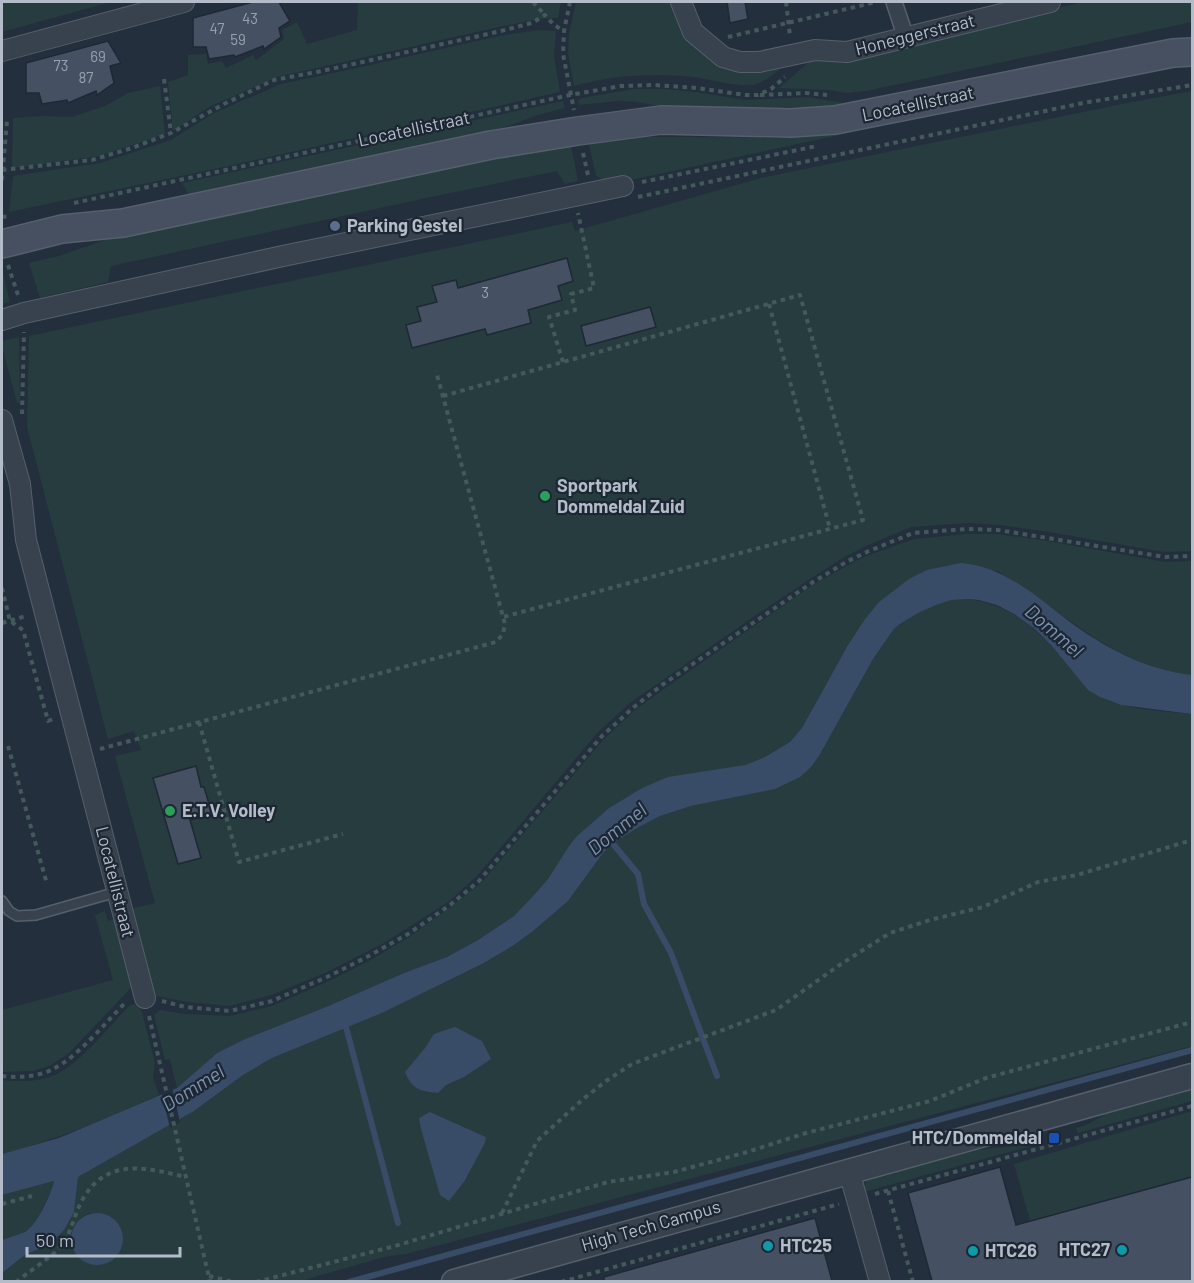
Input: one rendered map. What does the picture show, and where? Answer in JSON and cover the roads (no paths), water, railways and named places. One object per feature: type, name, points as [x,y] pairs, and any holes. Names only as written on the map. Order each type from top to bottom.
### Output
[{"type":"main road","name":"Locatellistraat","points":[[3,255],[62,229],[123,223],[491,145],[661,120],[791,123],[835,120],[1186,50]]},
{"type":"street","points":[[2,51],[184,2]]},
{"type":"street","name":"Honeggerstraat","points":[[681,2],[693,32],[723,57],[740,62],[759,62],[815,50],[847,52],[1050,2]]},
{"type":"street","points":[[894,2],[906,38]]},
{"type":"street","points":[[2,320],[24,313],[283,256],[630,192]]},
{"type":"street","name":"Locatellistraat","points":[[2,420],[20,484],[26,540],[145,998]]},
{"type":"street","name":"High Tech Campus","points":[[454,1281],[1192,1076]]},
{"type":"street","points":[[849,1171],[880,1281]]},
{"type":"lane","points":[[2,901],[9,912],[17,916],[36,915],[106,896]]},
{"type":"water","name":"Dommel","points":[[961,563],[990,570],[1017,583],[1080,629],[1126,656],[1158,668],[1192,675],[1192,714],[1121,705],[1100,697],[1088,690],[1035,629],[997,605],[979,600],[951,600],[918,613],[894,629],[873,659],[819,756],[800,777],[775,789],[691,806],[660,816],[613,843],[568,901],[514,945],[482,964],[382,1013],[272,1058],[243,1075],[194,1111],[78,1177],[74,1212],[64,1230],[50,1244],[25,1255],[2,1273],[2,1240],[30,1228],[43,1209],[54,1181],[2,1195],[2,1154],[59,1138],[177,1088],[217,1053],[245,1039],[447,957],[478,940],[514,916],[548,879],[577,836],[609,808],[642,788],[668,777],[745,765],[765,757],[790,742],[802,728],[848,645],[879,602],[909,579],[927,570]]},
{"type":"water","points":[[455,1027],[482,1041],[491,1059],[464,1077],[446,1085],[438,1093],[417,1088],[410,1082],[405,1072],[434,1034]]},
{"type":"water","points":[[430,1112],[486,1137],[464,1182],[449,1201],[440,1195],[421,1129],[419,1118]]},
{"type":"water","points":[[92,1213],[102,1213],[116,1220],[123,1239],[116,1258],[102,1265],[92,1265],[82,1261],[75,1254],[71,1244],[71,1234],[75,1224],[82,1217]]},
{"type":"waterway","name":"Dommel","points":[[609,839],[638,874],[644,904],[671,953],[717,1076]]},
{"type":"waterway","points":[[346,1027],[398,1223]]},
{"type":"waterway","points":[[349,1282],[1192,1050]]},
{"type":"place","name":"Parking Gestel","points":[[335,226]]},
{"type":"place","name":"Sportpark Dommeldal Zuid","points":[[545,496]]},
{"type":"place","name":"E.T.V. Volley","points":[[170,811]]},
{"type":"place","name":"HTC/Dommeldal","points":[[1054,1138]]},
{"type":"place","name":"HTC25","points":[[768,1246]]},
{"type":"place","name":"HTC27","points":[[1122,1250]]},
{"type":"place","name":"HTC26","points":[[973,1251]]}]
